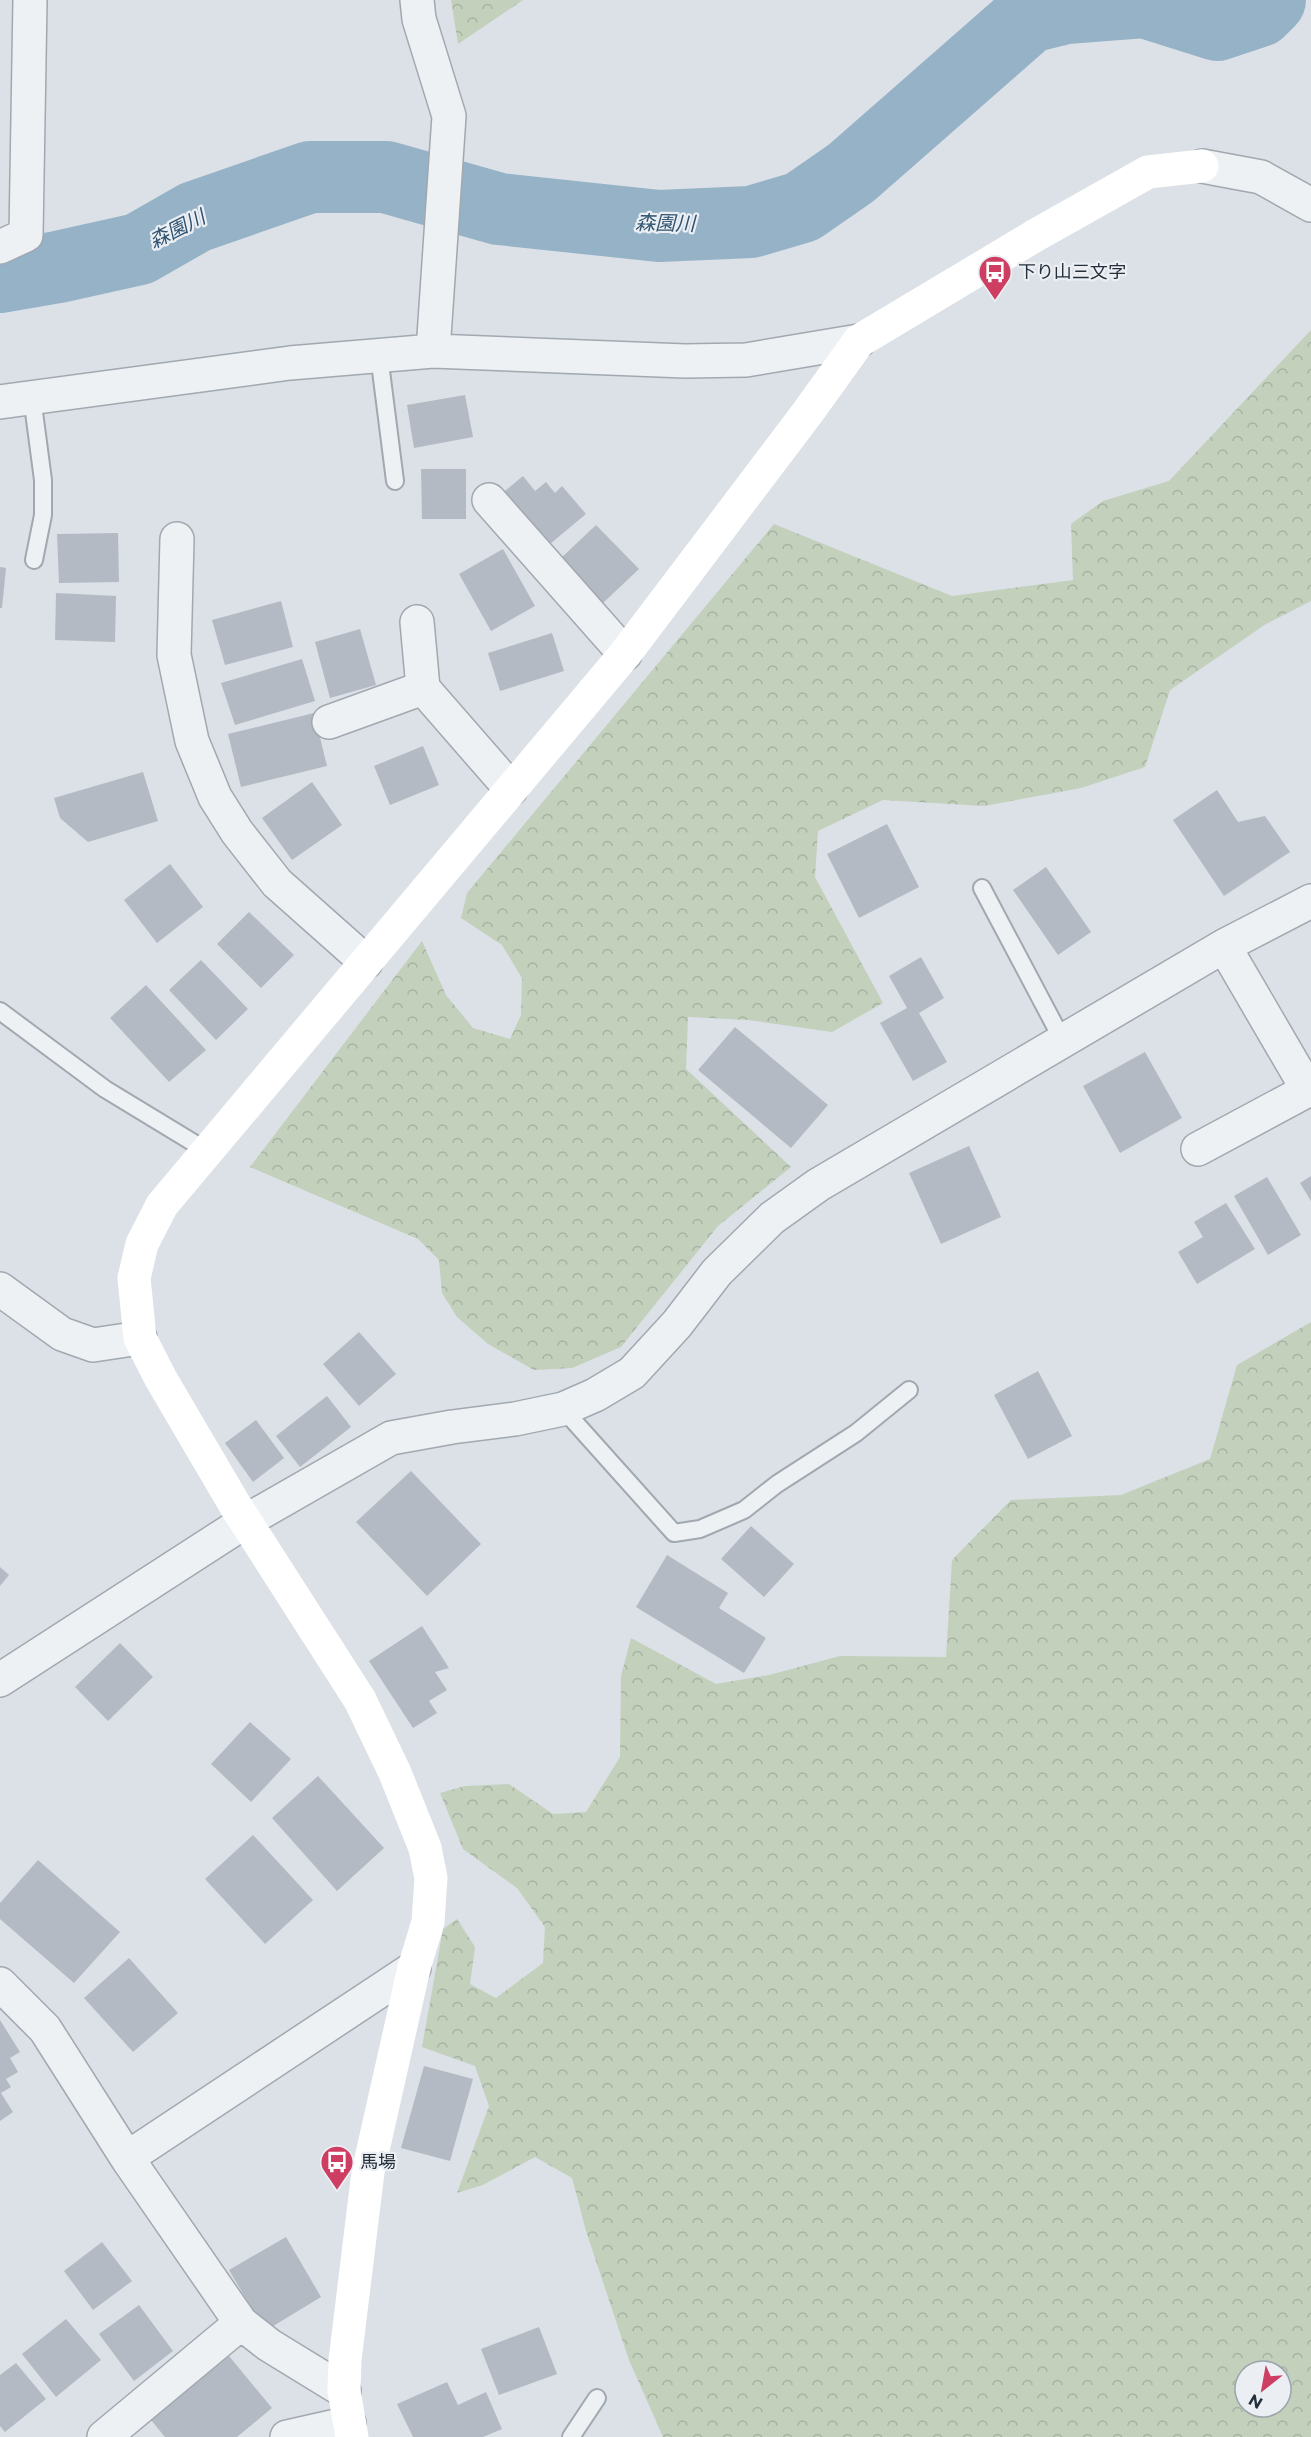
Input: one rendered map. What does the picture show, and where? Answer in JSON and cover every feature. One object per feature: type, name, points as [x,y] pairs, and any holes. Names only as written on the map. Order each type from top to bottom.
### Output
[{"type":"street","points":[[0,247],[26,235],[30,0]]},
{"type":"street","points":[[417,0],[419,19],[449,116],[433,351]]},
{"type":"street","points":[[0,402],[290,363],[433,351],[685,361],[746,360],[859,341],[1148,172],[1202,166],[1261,177],[1311,205]]},
{"type":"street","points":[[287,2437],[350,2430],[344,2391],[345,2360],[368,2172],[414,1968],[428,1922],[431,1878],[425,1848],[395,1773],[360,1700],[246,1521],[161,1379],[140,1338],[134,1278],[142,1244],[162,1205],[625,654],[859,341]]},
{"type":"street","points":[[489,500],[625,654]]},
{"type":"street","points":[[177,539],[174,655],[192,741],[215,797],[237,832],[277,884],[366,962]]},
{"type":"street","points":[[417,622],[423,688],[512,789]]},
{"type":"street","points":[[329,722],[423,688]]},
{"type":"street","points":[[0,1680],[246,1521],[391,1438],[515,1419],[563,1409],[595,1395],[632,1373],[677,1324],[717,1272],[772,1218],[818,1185],[1224,946],[1311,901]]},
{"type":"street","points":[[1198,1149],[1308,1090],[1224,946]]},
{"type":"street","points":[[0,1289],[62,1334],[93,1345],[140,1338]]},
{"type":"street","points":[[127,2158],[414,1968]]},
{"type":"street","points":[[0,1984],[45,2029],[127,2158],[241,2323],[269,2345],[344,2391]]},
{"type":"street","points":[[104,2437],[241,2323]]},
{"type":"lane","points":[[379,356],[395,481]]},
{"type":"lane","points":[[32,397],[43,480],[43,515],[34,560]]},
{"type":"lane","points":[[982,888],[1063,1041]]},
{"type":"lane","points":[[0,1011],[105,1089],[207,1151]]},
{"type":"lane","points":[[563,1409],[674,1533],[700,1529],[744,1510],[777,1484],[856,1434],[909,1390]]},
{"type":"lane","points":[[571,2437],[597,2398]]},
{"type":"green space","points":[[451,0],[523,0],[458,44]]},
{"type":"green space","points":[[1311,330],[1311,601],[1266,624],[1170,690],[1145,767],[1081,788],[984,806],[883,800],[818,831],[815,877],[883,1003],[832,1032],[748,1020],[688,1017],[686,1069],[791,1167],[718,1226],[621,1347],[572,1368],[534,1370],[488,1344],[457,1317],[442,1293],[439,1260],[418,1239],[250,1167],[422,941],[446,995],[473,1028],[510,1039],[521,1015],[522,978],[502,945],[461,918],[467,893],[774,524],[952,596],[1073,580],[1071,524],[1103,501],[1169,481]]},
{"type":"green space","points":[[1311,1322],[1311,2437],[663,2437],[629,2360],[586,2231],[572,2178],[535,2157],[483,2185],[457,2193],[489,2106],[475,2066],[422,2047],[443,1929],[457,1919],[475,1947],[470,1984],[496,1998],[543,1963],[545,1927],[517,1888],[463,1849],[440,1793],[465,1786],[509,1784],[553,1814],[586,1812],[620,1757],[621,1676],[631,1638],[716,1684],[769,1675],[840,1656],[946,1657],[952,1560],[1011,1500],[1121,1495],[1210,1459],[1237,1365]]},
{"type":"building","points":[[465,395],[473,437],[414,448],[407,405]]},
{"type":"building","points":[[421,469],[466,469],[466,519],[422,519]]},
{"type":"building","points":[[523,476],[535,491],[546,482],[555,493],[562,486],[586,514],[544,549],[500,495]]},
{"type":"building","points":[[596,525],[639,569],[603,603],[560,559]]},
{"type":"building","points":[[118,533],[119,582],[59,583],[57,534]]},
{"type":"building","points":[[503,549],[535,606],[491,631],[459,574]]},
{"type":"building","points":[[0,567],[6,568],[2,608],[0,608]]},
{"type":"building","points":[[56,593],[116,596],[115,642],[55,640]]},
{"type":"building","points":[[281,601],[293,647],[225,665],[212,620]]},
{"type":"building","points":[[360,629],[376,685],[330,698],[315,642]]},
{"type":"building","points":[[552,633],[564,671],[500,691],[488,653]]},
{"type":"building","points":[[302,659],[315,701],[235,725],[221,683]]},
{"type":"building","points":[[314,713],[327,766],[241,787],[228,734]]},
{"type":"building","points":[[423,746],[439,785],[390,805],[374,766]]},
{"type":"building","points":[[143,772],[158,821],[88,842],[60,818],[54,798]]},
{"type":"building","points":[[312,782],[342,825],[292,860],[262,818]]},
{"type":"building","points":[[1217,790],[1238,822],[1265,816],[1290,852],[1224,896],[1173,820]]},
{"type":"building","points":[[887,824],[919,887],[859,918],[827,854]]},
{"type":"building","points":[[170,864],[203,907],[157,943],[124,900]]},
{"type":"building","points":[[1046,867],[1091,932],[1058,955],[1013,890]]},
{"type":"building","points":[[249,912],[294,955],[261,988],[217,944]]},
{"type":"building","points":[[921,957],[944,998],[919,1013],[947,1062],[913,1081],[880,1023],[907,1008],[889,976]]},
{"type":"building","points":[[201,960],[248,1009],[216,1040],[169,990]]},
{"type":"building","points":[[146,985],[206,1050],[169,1082],[110,1018]]},
{"type":"building","points":[[735,1027],[828,1105],[791,1148],[698,1070]]},
{"type":"building","points":[[1145,1052],[1182,1118],[1120,1153],[1083,1086]]},
{"type":"building","points":[[969,1146],[1001,1217],[941,1244],[909,1173]]},
{"type":"building","points":[[1311,1176],[1311,1201],[1300,1183]]},
{"type":"building","points":[[1267,1177],[1301,1235],[1268,1255],[1234,1196]]},
{"type":"building","points":[[1226,1203],[1255,1249],[1197,1284],[1178,1252],[1203,1237],[1194,1222]]},
{"type":"building","points":[[359,1332],[396,1374],[359,1406],[323,1364]]},
{"type":"building","points":[[1038,1371],[1072,1436],[1028,1459],[994,1395]]},
{"type":"building","points":[[327,1396],[351,1427],[300,1467],[276,1436]]},
{"type":"building","points":[[256,1420],[284,1458],[253,1482],[225,1443]]},
{"type":"building","points":[[411,1471],[481,1544],[427,1596],[356,1522]]},
{"type":"building","points":[[751,1526],[794,1564],[764,1597],[721,1559]]},
{"type":"building","points":[[667,1555],[728,1593],[719,1608],[766,1638],[744,1673],[636,1607]]},
{"type":"building","points":[[0,1567],[9,1575],[0,1586]]},
{"type":"building","points":[[422,1626],[449,1668],[435,1672],[447,1690],[429,1701],[437,1713],[413,1728],[369,1661]]},
{"type":"building","points":[[120,1643],[153,1677],[108,1721],[75,1687]]},
{"type":"building","points":[[250,1722],[291,1759],[251,1802],[211,1764]]},
{"type":"building","points":[[318,1776],[384,1848],[337,1891],[272,1818]]},
{"type":"building","points":[[253,1835],[313,1900],[265,1944],[205,1879]]},
{"type":"building","points":[[38,1860],[120,1932],[74,1983],[0,1919],[0,1903]]},
{"type":"building","points":[[129,1958],[178,2013],[133,2052],[84,1998]]},
{"type":"building","points":[[0,2020],[20,2052],[10,2058],[18,2072],[6,2079],[11,2087],[1,2093],[13,2112],[0,2121]]},
{"type":"building","points":[[424,2066],[473,2079],[450,2161],[401,2148]]},
{"type":"building","points":[[286,2237],[321,2297],[265,2331],[229,2270]]},
{"type":"building","points":[[102,2242],[132,2281],[93,2310],[64,2271]]},
{"type":"building","points":[[139,2305],[173,2351],[134,2381],[99,2334]]},
{"type":"building","points":[[66,2319],[101,2360],[56,2397],[22,2354]]},
{"type":"building","points":[[539,2327],[557,2374],[499,2395],[481,2349]]},
{"type":"building","points":[[229,2356],[272,2408],[237,2437],[165,2437],[151,2420]]},
{"type":"building","points":[[16,2363],[46,2399],[5,2432],[0,2426],[0,2375]]},
{"type":"building","points":[[447,2382],[458,2405],[486,2392],[502,2429],[483,2437],[413,2437],[397,2404]]},
{"type":"waterway","name":"森園川","points":[[0,277],[139,249],[195,217],[310,177],[386,177],[499,209],[659,226],[751,222],[802,207],[851,173],[1029,17],[1066,8],[1144,2],[1217,25],[1259,11],[1270,0]]},
{"type":"place","name":"下り山三文字","points":[[995,301]]},
{"type":"place","name":"馬場","points":[[337,2191]]}]
